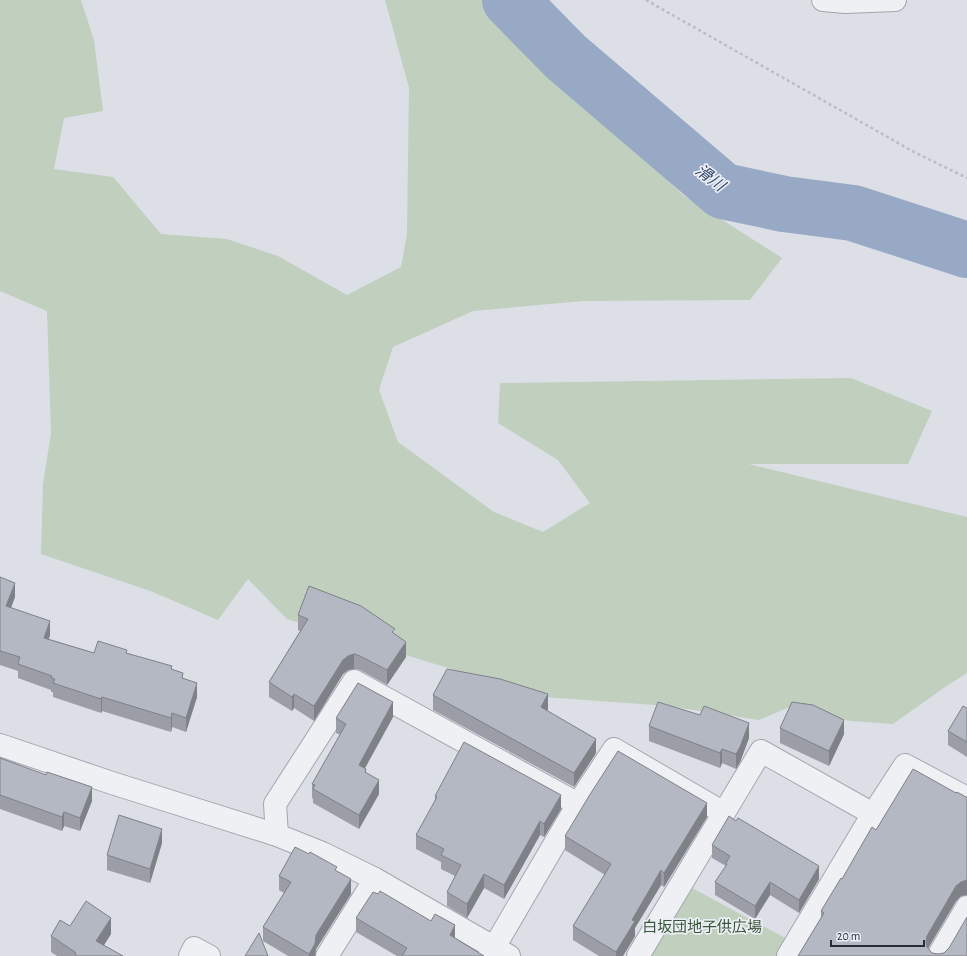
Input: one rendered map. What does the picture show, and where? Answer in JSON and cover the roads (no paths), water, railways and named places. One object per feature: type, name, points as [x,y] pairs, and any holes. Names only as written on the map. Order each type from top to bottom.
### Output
[{"type":"street","points":[[822,0],[845,2],[895,0]]},
{"type":"street","points":[[277,835],[276,804],[354,681],[578,804]]},
{"type":"street","points":[[0,745],[112,783],[277,835],[322,853],[375,880],[498,953],[578,804],[614,749],[724,813]]},
{"type":"street","points":[[638,956],[761,752],[874,814]]},
{"type":"street","points":[[788,956],[905,765],[967,798]]},
{"type":"street","points":[[327,956],[375,880]]},
{"type":"street","points":[[938,956],[967,907]]},
{"type":"street","points":[[190,956],[194,948],[209,956]]},
{"type":"waterway","name":"滑川","points":[[510,0],[566,57],[723,191],[784,204],[853,213],[967,250]]},
{"type":"park label","name":"白坂団地子供広場","points":[[702,927]]}]
